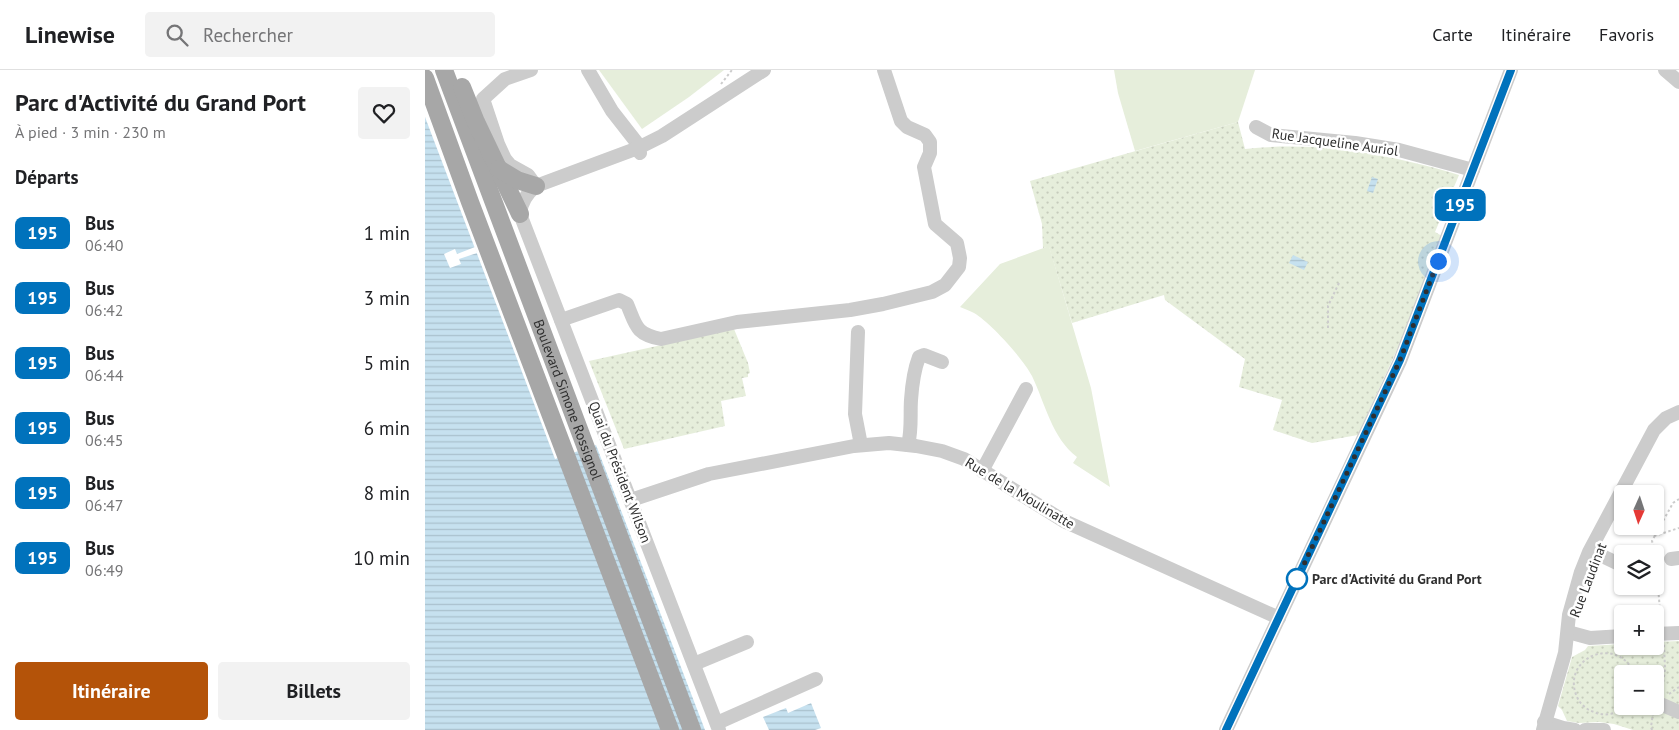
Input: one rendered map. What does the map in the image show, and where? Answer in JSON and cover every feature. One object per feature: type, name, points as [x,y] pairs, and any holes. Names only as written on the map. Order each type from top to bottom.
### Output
[{"type":"main road","name":"Boulevard Simone Rossignol","points":[[444,70],[691,730]]},
{"type":"main road","points":[[456,70],[476,122],[519,214]]},
{"type":"main road","name":"Boulevard Simone Rossignol","points":[[425,78],[670,730]]},
{"type":"main road","points":[[499,169],[517,180],[536,186]]},
{"type":"street","points":[[531,70],[505,79],[483,99],[505,159],[510,165],[528,175],[536,186]]},
{"type":"street","points":[[588,70],[613,112],[637,142],[639,151]]},
{"type":"street","points":[[519,214],[524,198],[536,186],[639,151],[764,70]]},
{"type":"street","points":[[561,320],[619,300],[627,304],[633,322],[640,331],[649,337],[661,339],[737,322],[850,310],[883,304],[932,292],[945,285],[959,267],[960,258],[957,242],[935,224],[924,167],[930,153],[930,142],[925,135],[907,127],[901,121],[884,70]]},
{"type":"street","points":[[1226,730],[1400,360],[1511,70]]},
{"type":"street","points":[[1665,70],[1679,82]]},
{"type":"street","name":"Rue Jacqueline Auriol","points":[[1255,127],[1271,135],[1355,143],[1399,150],[1473,170]]},
{"type":"street","name":"Quai du Président Wilson","points":[[519,214],[718,726]]},
{"type":"street","points":[[858,332],[855,414],[861,445]]},
{"type":"street","points":[[908,445],[911,436],[911,401],[915,367],[919,356],[924,355],[942,362]]},
{"type":"street","points":[[982,471],[1026,389]]},
{"type":"street","name":"Rue Laudinat","points":[[1543,726],[1565,653],[1569,615],[1581,572],[1589,552],[1654,430],[1666,418],[1679,412]]},
{"type":"street","points":[[1632,485],[1659,433],[1671,422],[1679,419]]},
{"type":"street","name":"Rue de la Moulinatte","points":[[631,500],[709,474],[861,445],[889,443],[941,451],[964,459],[1064,521],[1279,618]]},
{"type":"street","name":"Rue Laudinat","points":[[1568,632],[1576,616],[1587,574],[1614,519]]},
{"type":"street","points":[[1596,553],[1614,562]]},
{"type":"street","points":[[1568,632],[1590,638],[1614,637]]},
{"type":"street","points":[[1664,633],[1679,633]]},
{"type":"street","points":[[694,664],[747,642]]},
{"type":"street","points":[[718,726],[817,679]]},
{"type":"street","points":[[1664,701],[1679,712]]},
{"type":"street","points":[[1543,726],[1575,730]]},
{"type":"street","points":[[1585,730],[1604,730]]},
{"type":"path","points":[[1328,328],[1328,306],[1339,283]]},
{"type":"path","points":[[1660,605],[1655,551],[1652,541],[1673,503],[1679,499]]},
{"type":"path","points":[[1654,536],[1679,528]]},
{"type":"path","points":[[1614,713],[1600,714],[1591,712],[1584,706],[1578,699],[1575,691],[1576,673],[1586,659],[1594,654],[1603,652],[1623,658],[1630,665]]},
{"type":"path","points":[[1663,655],[1664,675]]},
{"type":"green space","points":[[599,70],[724,70],[642,129]]},
{"type":"green space","points":[[1114,70],[1255,70],[1238,122],[1135,151],[1118,93]]},
{"type":"green space","points":[[1238,122],[1245,149],[1300,147],[1353,151],[1380,155],[1459,175],[1435,232],[1442,236],[1400,343],[1358,435],[1312,443],[1273,430],[1282,400],[1239,387],[1245,359],[1165,300],[1164,295],[1072,323],[1049,247],[1043,248],[1042,224],[1030,181]]},
{"type":"green space","points":[[1049,246],[1091,388],[1110,487],[1073,463],[1077,457],[1068,449],[1055,430],[1032,376],[1014,351],[981,318],[960,307],[1000,264]]},
{"type":"green space","points":[[734,329],[748,363],[750,373],[748,377],[742,378],[746,396],[721,401],[725,426],[624,449],[589,361]]},
{"type":"green space","points":[[1679,641],[1679,730],[1633,730],[1614,724],[1567,721],[1558,706],[1572,657],[1585,650],[1588,646],[1614,644],[1614,655],[1664,655],[1664,642]]},
{"type":"water","points":[[425,117],[555,459],[596,445],[705,730],[425,730]]},
{"type":"water","points":[[1372,177],[1378,179],[1373,193],[1367,191]]},
{"type":"water","points":[[1293,255],[1308,262],[1304,270],[1289,263]]},
{"type":"water","points":[[811,703],[821,728],[815,730],[769,730],[763,717],[786,708],[788,713]]},
{"type":"pier","points":[[475,247],[477,253],[459,259],[461,264],[450,268],[444,254],[455,249],[457,254]]},
{"type":"bus line","name":"195","points":[[1226,730],[1400,360],[1511,70]]},
{"type":"place","name":"Parc d'Activité du Grand Port","points":[[1297,579]]},
{"type":"route","points":[[1297,579],[1400,360],[1438,261]]}]
